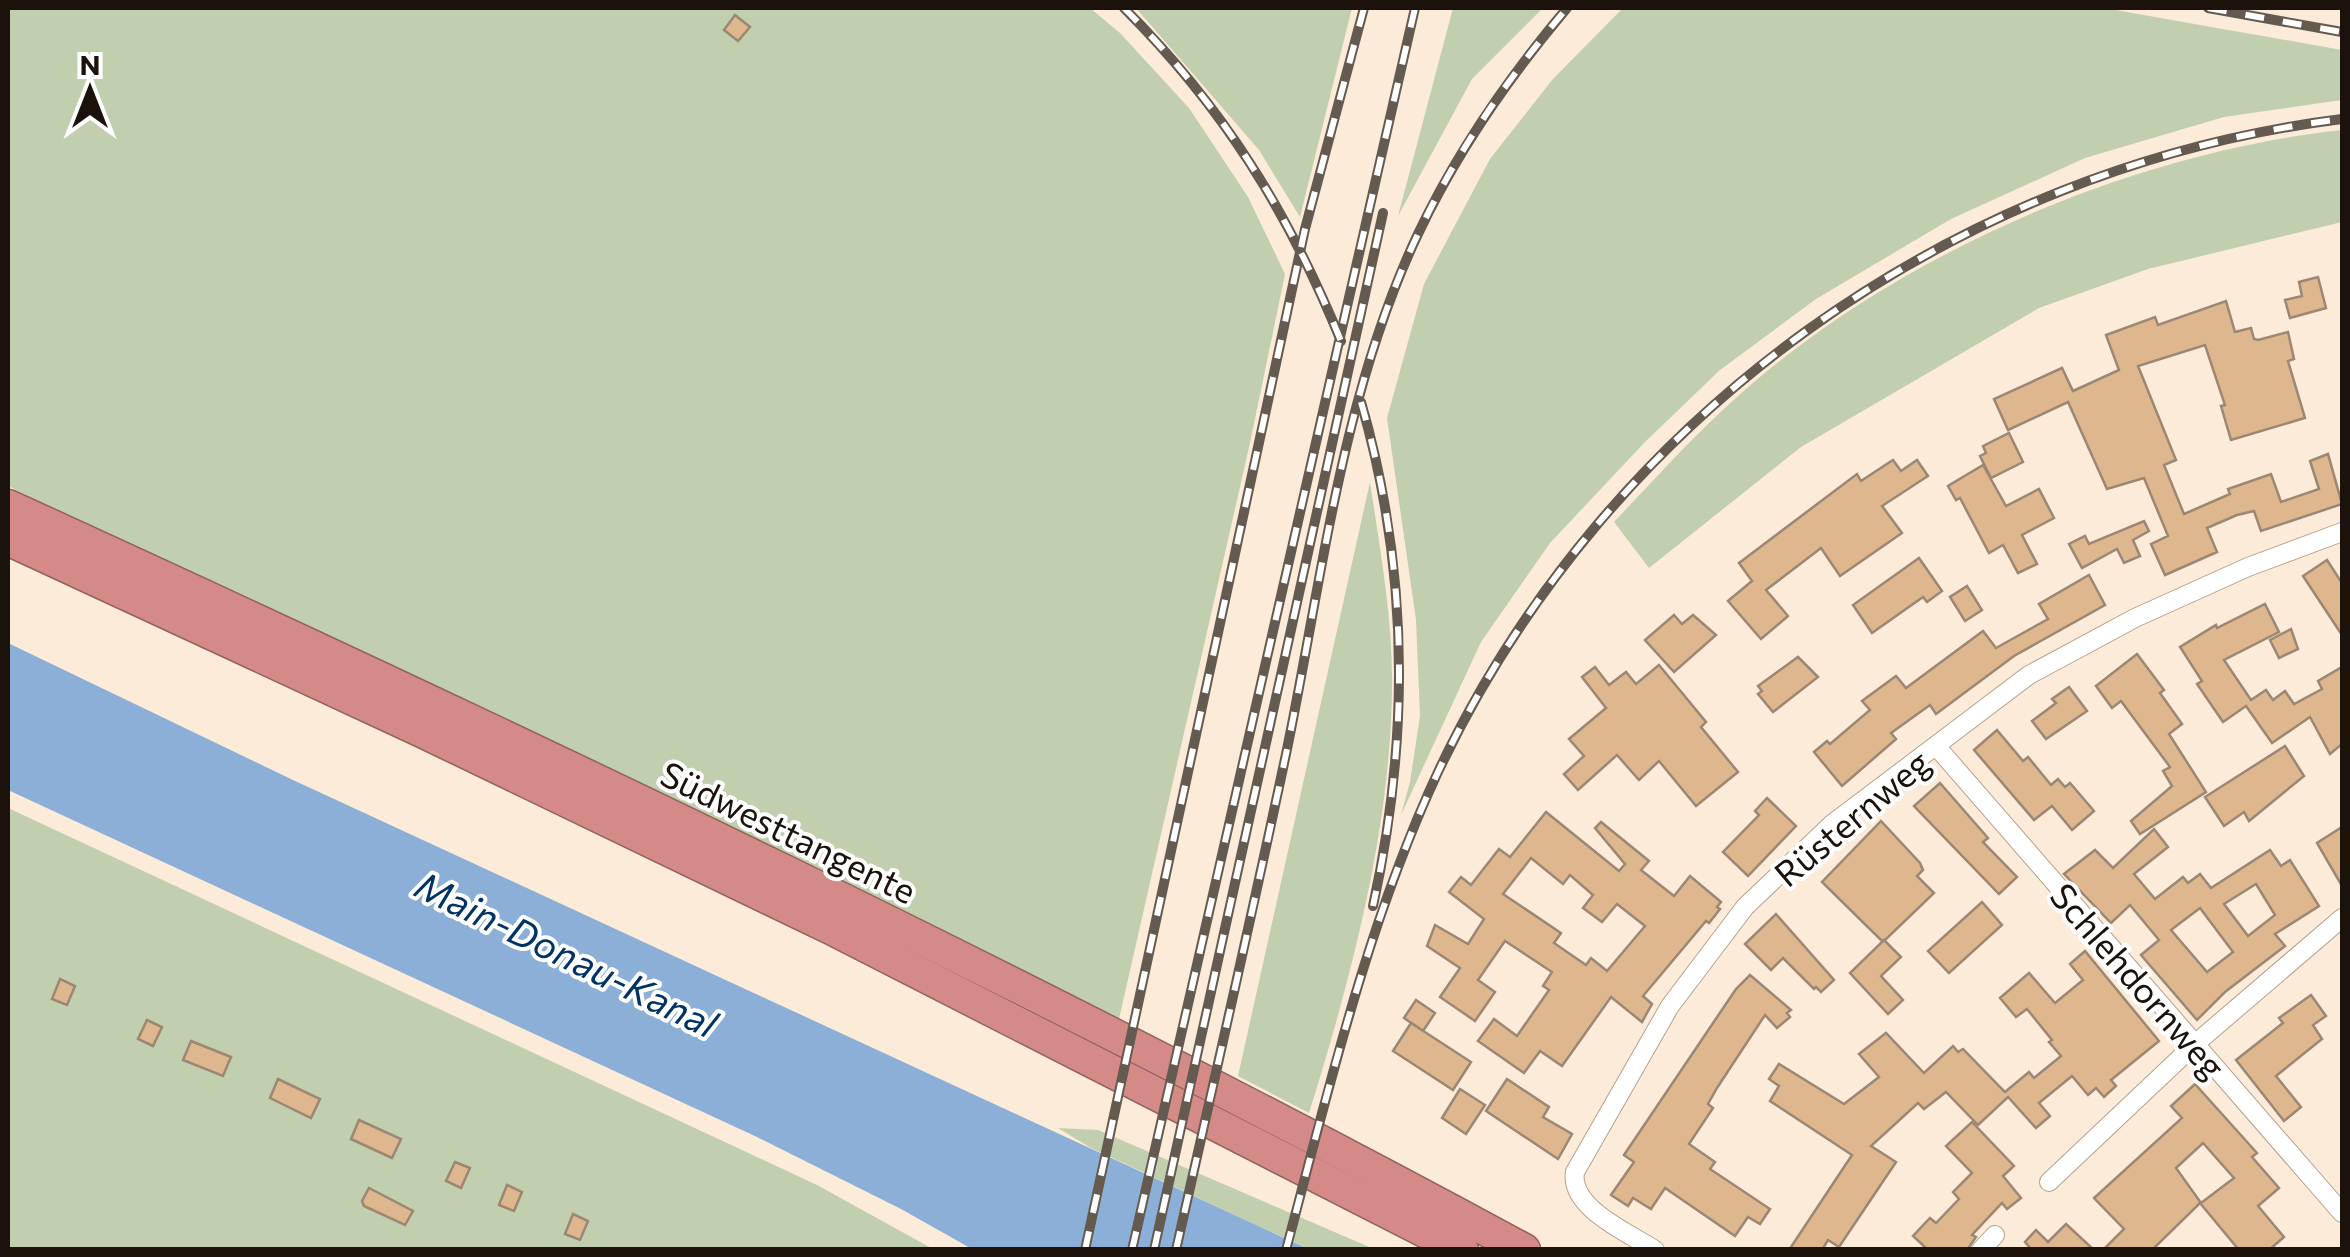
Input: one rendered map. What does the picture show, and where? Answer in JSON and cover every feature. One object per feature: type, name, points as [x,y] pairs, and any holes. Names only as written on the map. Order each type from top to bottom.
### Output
[{"type":"highway","name":"Südwesttangente","points":[[8,506],[712,837],[1229,1094],[1524,1250]]},
{"type":"highway","name":"Südwesttangente","points":[[8,539],[420,730],[831,928],[1462,1250]]},
{"type":"street","name":"Rüsternweg","points":[[1655,1250],[1598,1213],[1578,1194],[1573,1184],[1574,1172],[1670,1006],[1745,907],[1832,824],[2029,675],[2135,618],[2248,567],[2340,536]]},
{"type":"street","name":"Schlehdornweg","points":[[1936,746],[2342,1213]]},
{"type":"street","points":[[2050,1182],[2195,1044],[2342,918]]},
{"type":"street","points":[[1981,1250],[1995,1235]]},
{"type":"green space","points":[[8,8],[1090,8],[1120,33],[1189,108],[1248,197],[1285,274],[1119,1019],[8,486]]},
{"type":"green space","points":[[1136,8],[1352,8],[1300,217],[1259,150]]},
{"type":"green space","points":[[1453,8],[1543,8],[1472,79],[1398,216]]},
{"type":"green space","points":[[1623,8],[2104,8],[2342,50],[2342,100],[2224,117],[2085,158],[1951,219],[1816,299],[1720,370],[1645,442],[1550,543],[1481,642],[1401,815],[1420,716],[1416,620],[1387,418],[1424,284],[1490,159],[1552,80]]},
{"type":"green space","points":[[2342,130],[2342,222],[2148,269],[2039,308],[1801,447],[1649,568],[1614,522],[1721,412],[1800,345],[1869,298],[1943,256],[2020,218],[2181,161],[2262,142]]},
{"type":"green space","points":[[1370,482],[1390,636],[1392,687],[1385,794],[1366,903],[1309,1113],[1238,1076]]},
{"type":"green space","points":[[8,808],[817,1185],[933,1249],[8,1249]]},
{"type":"green space","points":[[1058,1128],[1098,1130],[1374,1249],[1308,1249],[1091,1148]]},
{"type":"water","name":"Main-Donau-Kanal","points":[[8,643],[293,780],[1308,1249],[972,1249],[757,1137],[8,790]]},
{"type":"building","points":[[735,15],[750,27],[738,41],[724,30]]},
{"type":"building","points":[[2318,277],[2326,308],[2290,318],[2285,300],[2302,296],[2299,282]]},
{"type":"building","points":[[2226,301],[2235,332],[2251,328],[2258,340],[2288,332],[2294,359],[2288,361],[2305,418],[2231,440],[2221,406],[2225,405],[2205,345],[2138,366],[2176,460],[2164,465],[2184,514],[2230,494],[2228,489],[2271,474],[2281,502],[2319,489],[2310,461],[2328,454],[2342,504],[2261,531],[2254,511],[2237,515],[2207,528],[2217,552],[2165,575],[2151,544],[2168,536],[2144,478],[2107,489],[2068,402],[2008,430],[1994,399],[2062,368],[2073,391],[2119,370],[2106,335],[2155,317],[2158,325]]},
{"type":"building","points":[[2009,433],[2023,462],[1991,478],[1980,456],[1986,453],[1983,446]]},
{"type":"building","points":[[1893,460],[1901,471],[1917,460],[1928,476],[1882,506],[1902,533],[1840,576],[1821,548],[1766,590],[1788,616],[1761,639],[1728,601],[1752,581],[1739,563],[1857,474],[1861,481]]},
{"type":"building","points":[[1983,465],[2006,506],[2039,489],[2054,518],[2022,535],[2037,564],[2018,573],[2003,545],[1989,553],[1960,498],[1956,500],[1948,486]]},
{"type":"building","points":[[2144,521],[2149,531],[2133,540],[2140,556],[2124,563],[2117,549],[2082,568],[2069,544],[2085,536],[2089,544]]},
{"type":"building","points":[[1919,558],[1942,591],[1927,602],[1923,597],[1872,633],[1853,605]]},
{"type":"building","points":[[2327,560],[2342,583],[2342,635],[2303,576]]},
{"type":"building","points":[[2089,575],[2105,605],[2014,656],[1936,714],[1930,705],[1891,733],[1896,739],[1842,786],[1814,752],[1827,741],[1830,744],[1870,710],[1862,701],[1896,676],[1906,688],[1983,631],[1996,648],[2048,619],[2039,604]]},
{"type":"building","points":[[1967,586],[1982,610],[1965,621],[1950,597]]},
{"type":"building","points":[[2265,604],[2279,632],[2224,660],[2251,700],[2266,690],[2273,700],[2285,691],[2294,704],[2322,689],[2318,681],[2342,667],[2342,744],[2330,754],[2310,717],[2272,743],[2246,706],[2223,722],[2197,684],[2202,681],[2180,647],[2216,625],[2217,628]]},
{"type":"building","points":[[1674,615],[1682,624],[1693,615],[1716,635],[1674,672],[1645,640]]},
{"type":"building","points":[[2291,629],[2298,649],[2279,658],[2270,640]]},
{"type":"building","points":[[2137,654],[2164,690],[2160,693],[2182,724],[2169,734],[2206,792],[2140,834],[2131,821],[2172,786],[2163,771],[2170,767],[2121,701],[2112,708],[2096,686]]},
{"type":"building","points":[[1798,657],[1818,677],[1773,712],[1758,694],[1762,691],[1758,686]]},
{"type":"building","points":[[1659,665],[1706,722],[1701,727],[1738,772],[1696,806],[1659,761],[1639,780],[1617,755],[1578,790],[1564,774],[1584,756],[1569,739],[1606,708],[1582,677],[1595,667],[1609,685],[1626,672],[1636,684]]},
{"type":"building","points":[[2069,687],[2087,711],[2046,739],[2032,721]]},
{"type":"building","points":[[1997,730],[2023,761],[2028,757],[2051,785],[2058,779],[2065,787],[2070,783],[2094,811],[2072,830],[2052,806],[2034,820],[1974,750]]},
{"type":"building","points":[[2285,746],[2304,776],[2249,821],[2244,812],[2224,826],[2205,797]]},
{"type":"building","points":[[1940,783],[1988,838],[1983,842],[2017,877],[1999,894],[1914,806]]},
{"type":"building","points":[[1767,798],[1796,826],[1748,876],[1723,852],[1759,815],[1755,811]]},
{"type":"building","points":[[1546,812],[1619,871],[1625,864],[1595,828],[1601,822],[1649,861],[1641,870],[1674,896],[1690,876],[1721,902],[1709,923],[1706,921],[1643,996],[1652,1004],[1642,1022],[1611,997],[1562,1066],[1540,1051],[1524,1073],[1478,1041],[1494,1019],[1517,1036],[1549,990],[1543,986],[1552,972],[1505,941],[1478,980],[1495,992],[1475,1021],[1440,997],[1460,968],[1427,946],[1435,925],[1468,944],[1484,919],[1449,892],[1461,877],[1471,885],[1499,849],[1510,857]],"holes":[[[1531,858],[1563,884],[1570,875],[1593,895],[1583,908],[1602,922],[1617,904],[1645,926],[1607,971],[1591,958],[1586,965],[1554,943],[1561,933],[1503,894]]]},
{"type":"building","points":[[1881,821],[1920,863],[1923,870],[1917,876],[1934,893],[1883,942],[1822,882]]},
{"type":"building","points":[[2342,827],[2342,886],[2317,843]]},
{"type":"building","points":[[2154,829],[2168,847],[2134,874],[2155,899],[2183,877],[2188,883],[2200,874],[2211,888],[2270,850],[2281,866],[2290,860],[2319,906],[2275,934],[2285,946],[2225,992],[2197,1020],[2141,955],[2159,940],[2130,905],[2111,923],[2064,874],[2095,850],[2113,868]],"holes":[[[2256,884],[2275,915],[2248,936],[2224,904]],[[2200,908],[2233,952],[2207,972],[2171,930]]]},
{"type":"building","points":[[1982,902],[2002,925],[1949,973],[1928,951]]},
{"type":"building","points":[[1776,914],[1834,980],[1821,992],[1783,958],[1771,970],[1745,944]]},
{"type":"building","points":[[1884,940],[1901,957],[1881,976],[1903,1000],[1888,1014],[1850,973]]},
{"type":"building","points":[[2085,951],[2159,1041],[2111,1080],[2116,1086],[2104,1097],[2096,1088],[2088,1095],[2072,1076],[2039,1103],[2050,1116],[2036,1128],[2008,1097],[1978,1125],[1946,1092],[1924,1109],[1918,1103],[1871,1146],[1896,1162],[1839,1247],[1828,1240],[1822,1250],[1789,1250],[1852,1155],[1770,1101],[1779,1086],[1769,1079],[1779,1064],[1844,1104],[1879,1077],[1859,1054],[1886,1033],[1924,1073],[1953,1046],[1958,1052],[1963,1049],[2005,1092],[2029,1072],[2034,1078],[2061,1056],[2027,1009],[2016,1017],[2000,998],[2029,973],[2055,1003],[2083,980],[2070,964]]},
{"type":"building","points":[[1750,975],[1791,1010],[1787,1013],[1790,1017],[1777,1028],[1765,1015],[1717,1088],[1708,1104],[1713,1108],[1689,1144],[1715,1162],[1710,1169],[1770,1209],[1760,1224],[1748,1217],[1735,1236],[1665,1188],[1651,1209],[1633,1198],[1628,1206],[1611,1195],[1634,1162],[1624,1155],[1736,989]]},
{"type":"building","points":[[60,979],[75,986],[67,1005],[52,999]]},
{"type":"building","points":[[2311,995],[2326,1016],[2313,1025],[2322,1039],[2276,1076],[2301,1107],[2284,1121],[2236,1060],[2283,1023],[2279,1018]]},
{"type":"building","points":[[1416,1000],[1435,1013],[1423,1031],[1404,1018]]},
{"type":"building","points":[[147,1020],[162,1027],[153,1046],[138,1039]]},
{"type":"building","points":[[1411,1023],[1471,1062],[1453,1090],[1393,1051]]},
{"type":"building","points":[[191,1041],[231,1057],[223,1076],[183,1060]]},
{"type":"building","points":[[278,1079],[320,1099],[311,1118],[270,1098]]},
{"type":"building","points":[[1507,1079],[1549,1107],[1543,1117],[1572,1134],[1558,1159],[1486,1111]]},
{"type":"building","points":[[2195,1084],[2257,1153],[2252,1157],[2279,1188],[2258,1206],[2284,1237],[2269,1250],[2239,1250],[2200,1203],[2152,1250],[2103,1250],[2124,1229],[2094,1198],[2182,1118],[2171,1106]],"holes":[[[2203,1143],[2234,1178],[2201,1203],[2176,1168]]]},
{"type":"building","points":[[1460,1089],[1485,1105],[1466,1134],[1442,1118]]},
{"type":"building","points":[[359,1120],[401,1139],[392,1158],[351,1139]]},
{"type":"building","points":[[1972,1122],[2014,1166],[2003,1176],[2021,1198],[2007,1209],[2002,1203],[1972,1235],[1976,1237],[1967,1250],[1928,1250],[1913,1236],[1930,1218],[1936,1223],[1959,1199],[1953,1192],[1972,1173],[1946,1146]]},
{"type":"building","points":[[455,1162],[470,1168],[461,1188],[446,1181]]},
{"type":"building","points":[[507,1185],[522,1192],[514,1211],[499,1205]]},
{"type":"building","points":[[369,1188],[413,1211],[405,1225],[364,1206],[362,1201]]},
{"type":"building","points":[[573,1214],[588,1221],[580,1240],[565,1234]]},
{"type":"building","points":[[2066,1224],[2094,1250],[2032,1250],[2025,1242],[2036,1230],[2048,1242]]},
{"type":"railway","points":[[1124,8],[1192,84],[1250,163],[1299,248],[1341,341]]},
{"type":"railway","points":[[1085,1250],[1305,229],[1364,8]]},
{"type":"railway","points":[[1132,1250],[1415,8]]},
{"type":"railway","points":[[1176,1250],[1286,754],[1337,490],[1370,359],[1418,234],[1449,174],[1504,88],[1567,8]]},
{"type":"railway","points":[[2208,8],[2342,32]]},
{"type":"railway","points":[[1286,1250],[1370,947],[1413,830],[1438,772],[1509,644],[1595,527],[1695,422],[1807,330],[1929,253],[2061,191],[2199,146],[2342,119]]},
{"type":"railway","points":[[1154,1250],[1383,213]]},
{"type":"railway","points":[[1361,402],[1388,527],[1399,653],[1393,779],[1373,906]]}]
